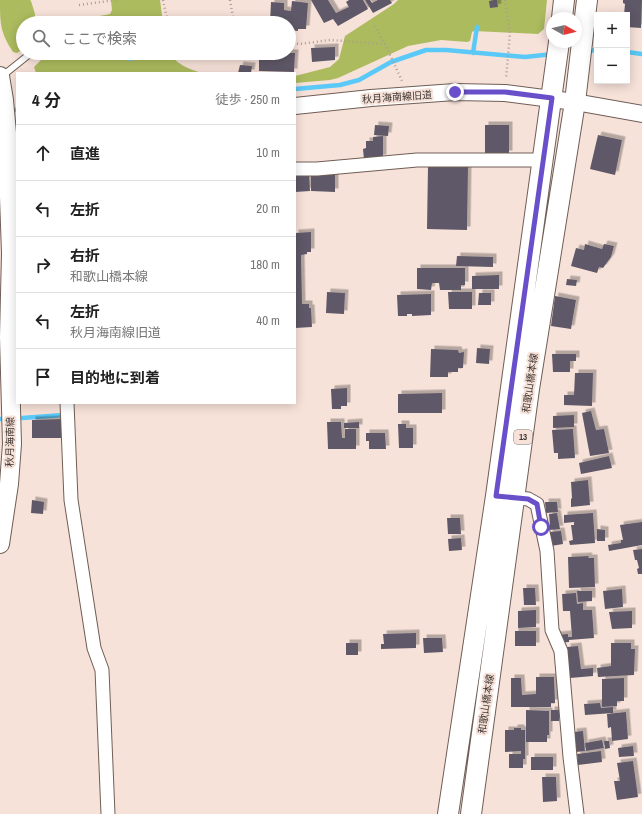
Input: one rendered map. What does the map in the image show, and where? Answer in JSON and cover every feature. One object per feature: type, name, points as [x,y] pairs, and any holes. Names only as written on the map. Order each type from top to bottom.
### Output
[{"type":"main road","points":[[563,12],[564,0]]},
{"type":"main road","name":"和歌山橋本線","points":[[448,814],[505,497],[529,389],[575,102],[588,0]]},
{"type":"main road","name":"和歌山橋本線","points":[[471,814],[543,160],[558,48]]},
{"type":"main road","name":"秋月海南線","points":[[0,77],[10,129],[13,197],[8,337],[12,444],[9,484],[0,544]]},
{"type":"street","name":"秋月海南線旧道","points":[[296,106],[371,98],[455,92],[505,92],[552,98],[642,114]]},
{"type":"street","points":[[296,169],[318,169],[417,160],[543,160]]},
{"type":"street","points":[[66,404],[71,500],[94,648],[102,670],[108,814]]},
{"type":"street","points":[[505,497],[528,499],[537,504],[547,551],[552,630],[561,652],[570,757],[577,814]]},
{"type":"lane","points":[[0,77],[22,60]]},
{"type":"path","points":[[79,5],[116,0]]},
{"type":"path","points":[[163,0],[166,16]]},
{"type":"path","points":[[230,0],[233,16]]},
{"type":"path","points":[[505,0],[510,33],[507,67]]},
{"type":"path","points":[[375,26],[396,65]]},
{"type":"path","points":[[296,44],[330,40],[384,44]]},
{"type":"green space","points":[[0,0],[31,1],[35,16],[16,16],[16,53],[13,52],[5,39],[1,21]]},
{"type":"green space","points":[[111,0],[160,0],[162,16],[100,16],[110,14],[112,10]]},
{"type":"green space","points":[[398,0],[547,0],[544,29],[538,34],[474,31],[472,32],[470,41],[467,42],[441,40],[408,46],[338,78],[296,83],[296,76],[330,67],[339,59],[345,36]]},
{"type":"green space","points":[[41,60],[176,60],[179,63],[199,72],[36,72],[34,67]]},
{"type":"building","points":[[311,0],[328,0],[336,13],[349,7],[346,2],[349,0],[363,0],[368,9],[338,26],[333,19],[324,23]]},
{"type":"building","points":[[365,0],[370,0],[372,3],[378,0],[390,0],[392,3],[373,13]]},
{"type":"building","points":[[497,0],[498,7],[490,8],[489,1]]},
{"type":"building","points":[[623,0],[642,0],[641,28],[630,27],[630,12],[624,12],[625,4],[623,3]]},
{"type":"building","points":[[292,1],[308,3],[306,29],[298,29],[298,31],[296,31],[296,16],[270,16],[271,2],[284,3],[284,10],[291,11]]},
{"type":"building","points":[[335,47],[335,60],[312,62],[311,48]]},
{"type":"building","points":[[259,60],[295,60],[294,72],[259,71]]},
{"type":"building","points":[[240,65],[252,66],[251,72],[238,72]]},
{"type":"building","points":[[375,125],[389,126],[388,136],[374,135]]},
{"type":"building","points":[[485,125],[509,125],[509,154],[485,154]]},
{"type":"building","points":[[598,135],[622,140],[615,175],[590,169]]},
{"type":"building","points":[[383,136],[383,158],[364,160],[363,149],[366,148],[366,141],[373,141],[373,137]]},
{"type":"building","points":[[428,166],[468,166],[467,230],[427,229]]},
{"type":"building","points":[[309,173],[310,191],[296,192],[296,174]]},
{"type":"building","points":[[311,173],[335,173],[335,192],[311,191]]},
{"type":"building","points":[[311,232],[311,252],[301,255],[302,304],[309,304],[309,308],[311,308],[312,327],[296,328],[296,233]]},
{"type":"building","points":[[585,244],[602,249],[604,244],[614,246],[611,257],[603,268],[599,267],[597,273],[571,266],[576,248],[584,250]]},
{"type":"building","points":[[457,256],[493,257],[493,267],[456,266]]},
{"type":"building","points":[[417,268],[465,268],[465,285],[461,285],[461,290],[440,290],[439,283],[432,283],[431,290],[417,289]]},
{"type":"building","points":[[499,275],[499,289],[472,289],[472,276]]},
{"type":"building","points":[[567,279],[577,280],[576,286],[566,285]]},
{"type":"building","points":[[327,292],[345,293],[344,314],[326,313]]},
{"type":"building","points":[[448,292],[472,292],[472,309],[449,309]]},
{"type":"building","points":[[479,293],[491,293],[491,305],[478,305]]},
{"type":"building","points":[[431,294],[431,315],[412,316],[412,314],[407,314],[407,316],[398,316],[397,295]]},
{"type":"building","points":[[555,296],[576,300],[571,329],[551,326]]},
{"type":"building","points":[[477,348],[490,349],[489,364],[476,363]]},
{"type":"building","points":[[431,349],[458,350],[459,353],[464,352],[463,368],[458,368],[458,372],[448,372],[448,377],[430,377]]},
{"type":"building","points":[[552,354],[576,354],[576,361],[570,361],[570,372],[553,372]]},
{"type":"building","points":[[575,373],[593,373],[592,406],[564,405],[564,395],[574,395]]},
{"type":"building","points":[[347,388],[347,406],[341,406],[341,409],[332,409],[331,389]]},
{"type":"building","points":[[442,393],[442,413],[398,413],[398,394]]},
{"type":"building","points":[[591,411],[596,430],[604,429],[609,453],[590,456],[582,413]]},
{"type":"building","points":[[574,415],[574,427],[553,428],[553,416]]},
{"type":"building","points":[[62,419],[62,438],[32,438],[32,420]]},
{"type":"building","points":[[327,422],[341,422],[342,438],[345,438],[345,429],[356,429],[356,449],[328,449]]},
{"type":"building","points":[[359,422],[359,428],[344,428],[344,423]]},
{"type":"building","points":[[398,424],[406,424],[406,428],[413,428],[413,448],[399,448]]},
{"type":"building","points":[[573,429],[575,458],[558,459],[558,453],[554,453],[552,430]]},
{"type":"building","points":[[366,433],[385,433],[386,449],[369,449],[369,441],[366,441]]},
{"type":"building","points":[[609,456],[612,468],[581,474],[579,463]]},
{"type":"building","points":[[588,480],[590,505],[571,507],[571,482]]},
{"type":"building","points":[[32,500],[44,502],[43,514],[31,513]]},
{"type":"building","points":[[545,502],[557,502],[558,512],[546,513]]},
{"type":"building","points":[[557,513],[560,529],[549,530],[549,514]]},
{"type":"building","points":[[593,513],[595,543],[570,545],[569,541],[573,540],[571,525],[574,525],[574,522],[564,523],[564,515]]},
{"type":"building","points":[[447,518],[460,518],[461,534],[448,534]]},
{"type":"building","points":[[642,522],[642,545],[609,551],[608,545],[621,543],[621,540],[623,540],[620,525]]},
{"type":"building","points":[[597,529],[605,530],[605,541],[597,541]]},
{"type":"building","points":[[561,531],[563,544],[551,546],[549,532]]},
{"type":"building","points":[[461,538],[462,550],[449,551],[448,539]]},
{"type":"building","points":[[642,549],[642,574],[638,574],[637,569],[639,568],[637,560],[635,560],[633,550]]},
{"type":"building","points":[[589,556],[588,558],[594,558],[595,587],[569,588],[568,557]]},
{"type":"building","points":[[523,588],[535,588],[536,605],[524,605]]},
{"type":"building","points":[[622,589],[623,607],[605,609],[603,591]]},
{"type":"building","points":[[577,591],[592,591],[592,601],[578,602]]},
{"type":"building","points":[[576,593],[577,604],[583,603],[583,610],[592,610],[594,638],[569,640],[569,642],[557,643],[556,635],[568,634],[568,637],[572,637],[570,611],[563,611],[562,594]]},
{"type":"building","points":[[536,610],[536,627],[518,628],[518,611]]},
{"type":"building","points":[[632,611],[632,628],[612,629],[609,612]]},
{"type":"building","points":[[515,631],[536,631],[536,646],[515,646]]},
{"type":"building","points":[[416,633],[416,648],[381,649],[381,644],[384,644],[383,634]]},
{"type":"building","points":[[423,638],[442,638],[443,652],[424,653]]},
{"type":"building","points":[[346,643],[358,643],[358,655],[346,655]]},
{"type":"building","points":[[611,643],[631,643],[631,649],[635,649],[634,675],[598,677],[597,668],[611,666]]},
{"type":"building","points":[[578,646],[581,669],[593,668],[593,676],[570,678],[567,647]]},
{"type":"building","points":[[536,677],[554,677],[555,703],[551,703],[551,707],[511,707],[511,678],[521,678],[522,695],[536,694]]},
{"type":"building","points":[[624,678],[624,701],[617,701],[617,706],[602,707],[602,679]]},
{"type":"building","points":[[600,703],[601,708],[613,707],[613,713],[585,715],[584,704]]},
{"type":"building","points":[[526,710],[549,711],[549,735],[547,735],[547,742],[526,742]]},
{"type":"building","points":[[551,710],[559,710],[559,721],[551,721]]},
{"type":"building","points":[[626,712],[628,739],[612,741],[611,727],[608,728],[607,714]]},
{"type":"building","points":[[514,728],[521,728],[521,730],[525,730],[525,759],[523,759],[523,768],[509,768],[509,754],[521,754],[521,751],[505,752],[505,730],[514,730]]},
{"type":"building","points":[[583,731],[585,751],[576,752],[573,732]]},
{"type":"building","points":[[602,740],[604,748],[586,751],[585,743]]},
{"type":"building","points":[[604,741],[609,741],[610,748],[605,749]]},
{"type":"building","points":[[633,746],[634,756],[619,757],[618,748]]},
{"type":"building","points":[[601,751],[602,762],[578,765],[577,754]]},
{"type":"building","points":[[531,757],[553,757],[553,770],[531,770]]},
{"type":"building","points":[[633,761],[638,797],[617,800],[614,781],[620,781],[617,763]]},
{"type":"building","points":[[542,777],[556,777],[557,801],[543,802]]},
{"type":"waterway","points":[[473,53],[477,27]]},
{"type":"waterway","points":[[296,89],[340,85],[359,80],[391,62],[426,50],[446,50],[525,57],[553,54]]},
{"type":"waterway","points":[[587,51],[594,50]]},
{"type":"waterway","points":[[630,52],[642,54]]},
{"type":"waterway","points":[[8,110],[16,110]]},
{"type":"waterway","points":[[22,418],[63,415],[63,412]]},
{"type":"route","points":[[455,92],[505,92],[552,98],[496,496],[528,499],[537,504],[541,527]]}]
